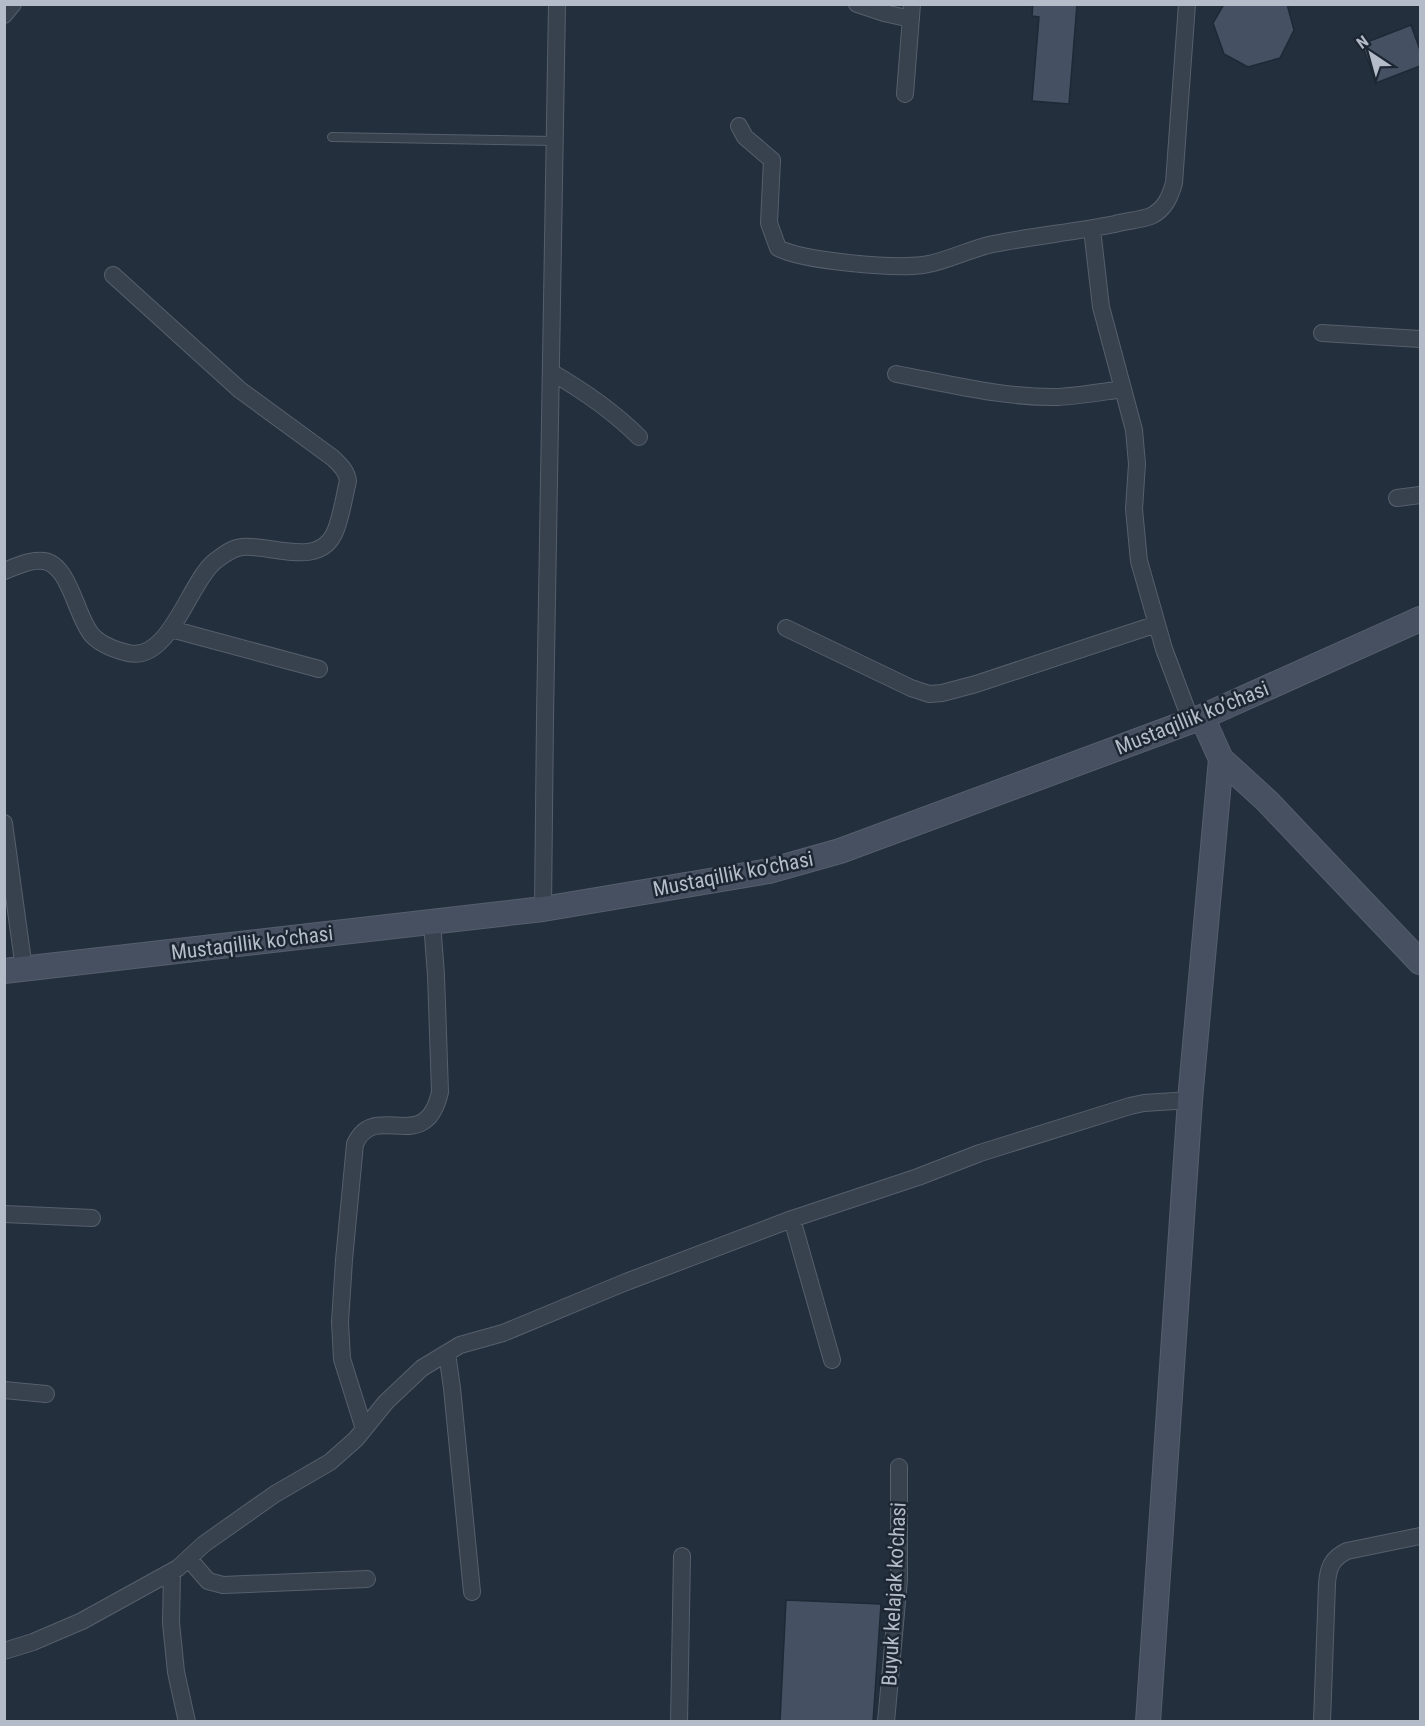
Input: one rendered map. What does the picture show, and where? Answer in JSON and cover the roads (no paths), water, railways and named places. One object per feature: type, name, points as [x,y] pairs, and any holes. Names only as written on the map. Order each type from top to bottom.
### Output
[{"type":"main road","name":"Mustaqillik ko’chasi","points":[[14,970],[543,909],[769,871],[840,851],[1196,719],[1420,619]]},
{"type":"main road","points":[[1196,719],[1221,759],[1267,801],[1420,962]]},
{"type":"main road","points":[[1148,1722],[1190,1100],[1221,759]]},
{"type":"street","points":[[4,15],[13,4]]},
{"type":"street","points":[[543,909],[557,4]]},
{"type":"street","points":[[857,4],[884,13],[912,11],[904,94]]},
{"type":"street","points":[[739,126],[745,137],[772,160],[770,224],[778,248],[788,253],[891,266],[924,265],[991,245],[1092,229],[1150,216],[1161,209],[1168,200],[1174,183],[1187,4]]},
{"type":"street","points":[[1092,229],[1101,307],[1134,430],[1137,464],[1134,509],[1139,561],[1164,649],[1196,719]]},
{"type":"street","points":[[4,571],[35,561],[50,562],[56,566],[66,583],[85,625],[93,636],[104,645],[131,654],[142,654],[156,646],[171,629],[198,582],[212,564],[226,553],[239,547],[317,552],[334,534],[348,481],[347,474],[333,458],[240,390],[113,275]]},
{"type":"street","points":[[1322,333],[1420,339]]},
{"type":"street","points":[[551,372],[591,395],[619,417],[639,437]]},
{"type":"street","points":[[896,374],[977,390],[1024,395],[1057,397],[1123,389]]},
{"type":"street","points":[[1397,498],[1420,495]]},
{"type":"street","points":[[786,628],[911,688],[929,694],[976,684],[1157,624]]},
{"type":"street","points":[[171,629],[319,669]]},
{"type":"street","points":[[4,823],[14,970]]},
{"type":"street","points":[[364,1429],[342,1359],[340,1322],[355,1144],[364,1129],[372,1126],[418,1125],[430,1117],[436,1108],[440,1092],[432,922]]},
{"type":"street","points":[[4,1651],[33,1642],[82,1621],[172,1572],[204,1544],[275,1494],[330,1462],[364,1429],[386,1402],[422,1368],[460,1345],[503,1333],[564,1306],[792,1219],[918,1177],[980,1153],[1130,1106],[1190,1100]]},
{"type":"street","points":[[4,1214],[92,1218]]},
{"type":"street","points":[[792,1219],[832,1360]]},
{"type":"street","points":[[447,1353],[472,1592]]},
{"type":"street","points":[[4,1390],[45,1394]]},
{"type":"street","name":"Buyuk kelajak ko'chasi","points":[[886,1722],[899,1580],[899,1467]]},
{"type":"street","points":[[1322,1722],[1327,1584],[1330,1565],[1347,1551],[1420,1536]]},
{"type":"street","points":[[679,1722],[682,1556]]},
{"type":"street","points":[[189,1559],[208,1581],[224,1585],[367,1579]]},
{"type":"street","points":[[172,1572],[171,1623],[176,1672],[187,1722]]},
{"type":"lane","points":[[332,137],[555,141]]}]
